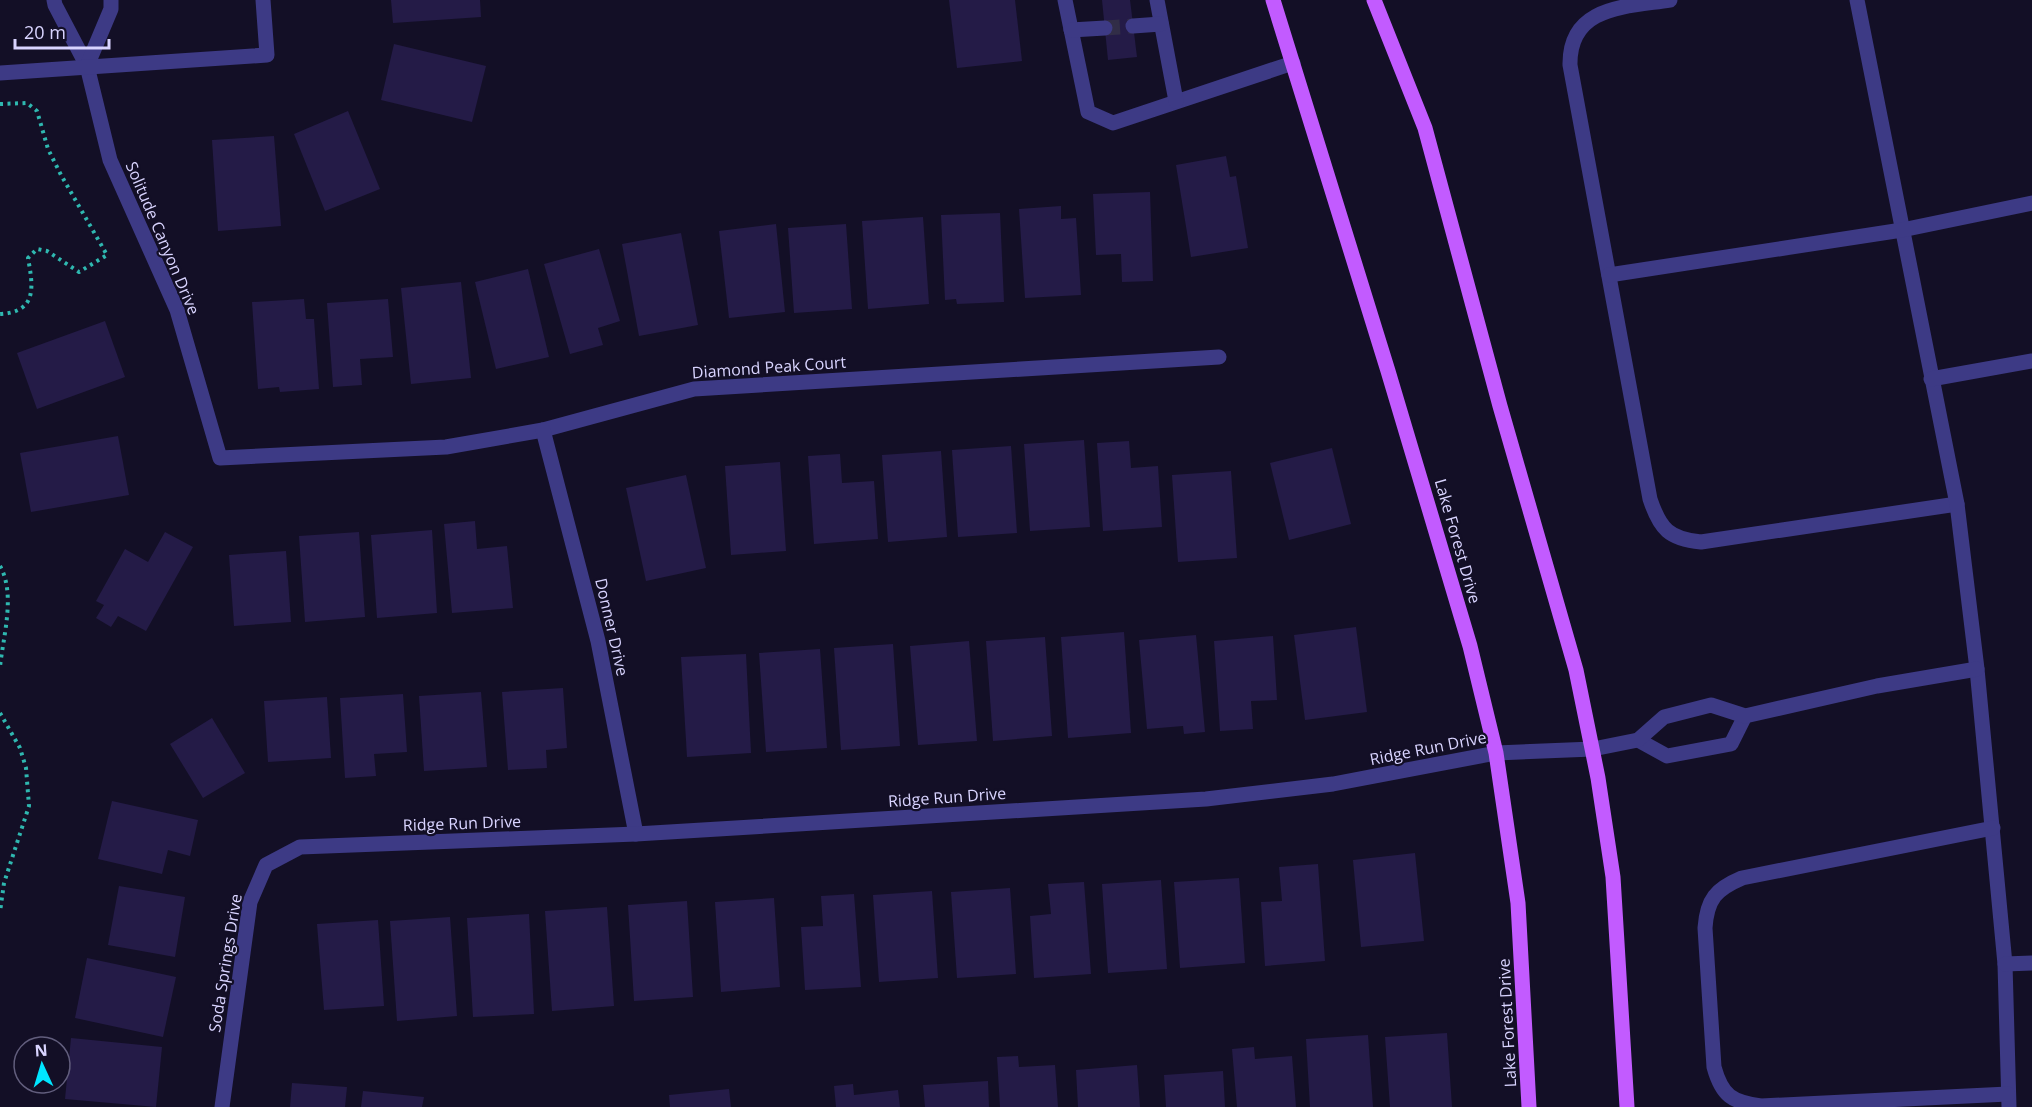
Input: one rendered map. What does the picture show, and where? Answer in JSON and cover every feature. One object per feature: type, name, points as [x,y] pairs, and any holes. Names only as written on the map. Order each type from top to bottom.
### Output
[{"type":"main road","name":"Lake Forest Drive","points":[[1273,0],[1470,646],[1496,753],[1518,903],[1529,1107]]},
{"type":"main road","points":[[1374,0],[1425,128],[1500,406],[1562,614],[1593,749],[1613,877],[1627,1107]]},
{"type":"street","name":"Solitude Canyon Drive","points":[[54,0],[87,66],[110,160],[177,310],[220,458]]},
{"type":"street","points":[[87,66],[111,9],[111,0]]},
{"type":"street","points":[[0,73],[267,55],[263,0]]},
{"type":"street","points":[[1065,0],[1088,112],[1113,123],[1293,63]]},
{"type":"street","points":[[1156,0],[1176,101]]},
{"type":"street","points":[[1670,0],[1613,8],[1592,17],[1577,30],[1569,49],[1570,65],[1650,499],[1656,516],[1667,532],[1683,540],[1701,542],[1957,504]]},
{"type":"street","points":[[1857,0],[1957,504],[1977,669],[1993,828],[2005,964],[2008,1100],[1761,1106],[1743,1103],[1729,1096],[1719,1084],[1714,1066],[1705,928],[1706,911],[1723,886],[1742,878],[1993,828]]},
{"type":"street","points":[[1133,26],[1161,24]]},
{"type":"street","points":[[1071,30],[1105,28]]},
{"type":"street","points":[[1609,275],[1902,230],[2032,203]]},
{"type":"street","name":"Diamond Peak Court","points":[[220,458],[446,447],[543,430],[694,389],[1219,357]]},
{"type":"street","points":[[1931,379],[2032,361]]},
{"type":"street","name":"Donner Drive","points":[[543,430],[598,641],[636,834]]},
{"type":"street","points":[[1745,716],[1731,744],[1666,756],[1638,740],[1664,717],[1711,705],[1745,716],[1877,686],[1977,669]]},
{"type":"street","name":"Ridge Run Drive","points":[[300,847],[636,834],[1206,799],[1333,784],[1496,753],[1593,749],[1638,740]]},
{"type":"street","name":"Soda Springs Drive","points":[[222,1107],[250,902],[266,865],[300,847]]},
{"type":"street","points":[[2005,964],[2032,963]]},
{"type":"path","points":[[0,104],[27,104],[37,111],[48,149],[107,255],[79,272],[47,251],[37,249],[28,258],[33,284],[31,298],[25,306],[0,314]]},
{"type":"path","points":[[0,566],[4,574],[7,598],[0,667]]},
{"type":"path","points":[[0,713],[20,748],[26,768],[29,806],[4,883],[0,912]]},
{"type":"building","points":[[391,0],[480,0],[481,17],[393,23]]},
{"type":"building","points":[[949,0],[1015,0],[1022,61],[957,68]]},
{"type":"building","points":[[1102,0],[1130,0],[1137,57],[1108,60]]},
{"type":"building","points":[[394,44],[486,66],[472,122],[381,100]]},
{"type":"building","points":[[348,111],[380,189],[325,211],[294,134]]},
{"type":"building","points":[[274,136],[281,226],[218,231],[212,140]]},
{"type":"building","points":[[1226,156],[1230,177],[1236,176],[1248,248],[1191,257],[1176,165]]},
{"type":"building","points":[[1150,192],[1153,281],[1122,282],[1121,254],[1096,255],[1093,194]]},
{"type":"building","points":[[1061,206],[1061,219],[1076,218],[1081,295],[1025,298],[1019,209]]},
{"type":"building","points":[[1000,213],[1004,302],[957,304],[956,299],[945,300],[941,215]]},
{"type":"building","points":[[923,217],[929,304],[868,309],[862,221]]},
{"type":"building","points":[[776,224],[785,312],[729,318],[719,231]]},
{"type":"building","points":[[846,224],[852,309],[794,313],[788,228]]},
{"type":"building","points":[[681,233],[698,325],[639,336],[622,244]]},
{"type":"building","points":[[599,249],[620,321],[598,328],[603,345],[570,354],[544,264]]},
{"type":"building","points":[[528,269],[549,357],[496,369],[475,282]]},
{"type":"building","points":[[461,282],[471,378],[411,384],[401,288]]},
{"type":"building","points":[[304,299],[306,319],[314,319],[319,389],[280,392],[279,387],[258,389],[252,302]]},
{"type":"building","points":[[388,299],[393,357],[360,359],[362,385],[333,387],[327,303]]},
{"type":"building","points":[[105,321],[125,377],[37,409],[17,353]]},
{"type":"building","points":[[118,436],[129,495],[31,512],[20,453]]},
{"type":"building","points":[[1084,440],[1090,527],[1030,531],[1024,444]]},
{"type":"building","points":[[1129,441],[1131,468],[1158,466],[1162,527],[1103,531],[1097,443]]},
{"type":"building","points":[[1011,446],[1017,533],[958,537],[952,450]]},
{"type":"building","points":[[1332,448],[1351,524],[1289,540],[1270,463]]},
{"type":"building","points":[[941,451],[947,537],[888,542],[882,455]]},
{"type":"building","points":[[840,454],[842,483],[874,481],[878,539],[814,544],[808,456]]},
{"type":"building","points":[[780,462],[786,551],[731,555],[725,466]]},
{"type":"building","points":[[1231,471],[1237,558],[1178,562],[1172,475]]},
{"type":"building","points":[[686,475],[706,568],[646,581],[626,488]]},
{"type":"building","points":[[475,521],[477,549],[507,546],[513,608],[452,613],[444,524]]},
{"type":"building","points":[[432,530],[437,613],[377,618],[371,535]]},
{"type":"building","points":[[165,532],[193,547],[146,631],[118,616],[111,627],[96,618],[104,605],[96,601],[125,549],[148,562]]},
{"type":"building","points":[[359,532],[365,617],[305,622],[299,536]]},
{"type":"building","points":[[286,551],[291,622],[234,626],[229,555]]},
{"type":"building","points":[[1356,627],[1367,712],[1305,720],[1294,635]]},
{"type":"building","points":[[1124,632],[1131,733],[1068,738],[1061,637]]},
{"type":"building","points":[[1196,635],[1205,732],[1184,734],[1183,726],[1147,729],[1139,640]]},
{"type":"building","points":[[1273,636],[1277,700],[1251,701],[1253,729],[1220,731],[1214,641]]},
{"type":"building","points":[[1045,637],[1052,736],[993,741],[986,641]]},
{"type":"building","points":[[969,641],[977,741],[918,745],[910,646]]},
{"type":"building","points":[[893,644],[900,746],[841,750],[834,648]]},
{"type":"building","points":[[820,649],[827,748],[766,752],[759,653]]},
{"type":"building","points":[[746,654],[751,753],[687,757],[681,657]]},
{"type":"building","points":[[563,688],[567,748],[546,750],[547,768],[508,770],[502,692]]},
{"type":"building","points":[[481,692],[487,767],[424,771],[419,696]]},
{"type":"building","points":[[403,694],[407,752],[374,754],[376,776],[345,778],[340,698]]},
{"type":"building","points":[[327,697],[331,758],[268,762],[264,701]]},
{"type":"building","points":[[212,718],[245,773],[203,798],[170,744]]},
{"type":"building","points":[[112,801],[198,820],[190,856],[168,850],[162,874],[98,859]]},
{"type":"building","points":[[1415,853],[1424,941],[1361,947],[1353,860]]},
{"type":"building","points":[[1318,864],[1325,961],[1265,966],[1261,902],[1282,901],[1279,867]]},
{"type":"building","points":[[1239,878],[1245,963],[1180,968],[1174,882]]},
{"type":"building","points":[[1161,880],[1167,969],[1108,973],[1102,884]]},
{"type":"building","points":[[1084,882],[1091,974],[1034,978],[1030,916],[1051,914],[1048,884]]},
{"type":"building","points":[[119,886],[185,897],[175,957],[108,945]]},
{"type":"building","points":[[1010,888],[1016,974],[957,978],[951,892]]},
{"type":"building","points":[[932,891],[938,978],[879,982],[873,895]]},
{"type":"building","points":[[854,894],[861,987],[805,990],[801,927],[823,926],[821,896]]},
{"type":"building","points":[[774,898],[780,987],[721,992],[715,902]]},
{"type":"building","points":[[687,901],[693,997],[634,1001],[628,905]]},
{"type":"building","points":[[607,907],[614,1006],[552,1011],[545,911]]},
{"type":"building","points":[[529,914],[534,1014],[473,1017],[467,918]]},
{"type":"building","points":[[450,917],[457,1016],[397,1021],[390,921]]},
{"type":"building","points":[[378,920],[384,1006],[324,1010],[317,924]]},
{"type":"building","points":[[87,958],[176,977],[163,1037],[75,1018]]},
{"type":"building","points":[[1447,1033],[1452,1107],[1390,1107],[1385,1037]]},
{"type":"building","points":[[1368,1035],[1373,1107],[1310,1107],[1306,1039]]},
{"type":"building","points":[[72,1038],[162,1047],[156,1107],[65,1099],[65,1095],[72,1095]]},
{"type":"building","points":[[1254,1047],[1255,1059],[1292,1056],[1296,1107],[1237,1107],[1232,1049]]},
{"type":"building","points":[[1018,1056],[1019,1067],[1055,1065],[1058,1107],[1000,1107],[997,1057]]},
{"type":"building","points":[[1137,1065],[1140,1107],[1078,1107],[1076,1070]]},
{"type":"building","points":[[1223,1071],[1225,1107],[1166,1107],[1164,1075]]},
{"type":"building","points":[[988,1081],[989,1107],[925,1107],[923,1085]]},
{"type":"building","points":[[292,1083],[347,1087],[345,1107],[290,1107]]},
{"type":"building","points":[[853,1084],[854,1095],[898,1090],[900,1107],[836,1107],[834,1086]]},
{"type":"building","points":[[729,1089],[731,1107],[670,1107],[669,1095]]},
{"type":"building","points":[[363,1091],[424,1097],[422,1107],[361,1107]]},
{"type":"tunnel","points":[[1105,28],[1133,26]]}]
